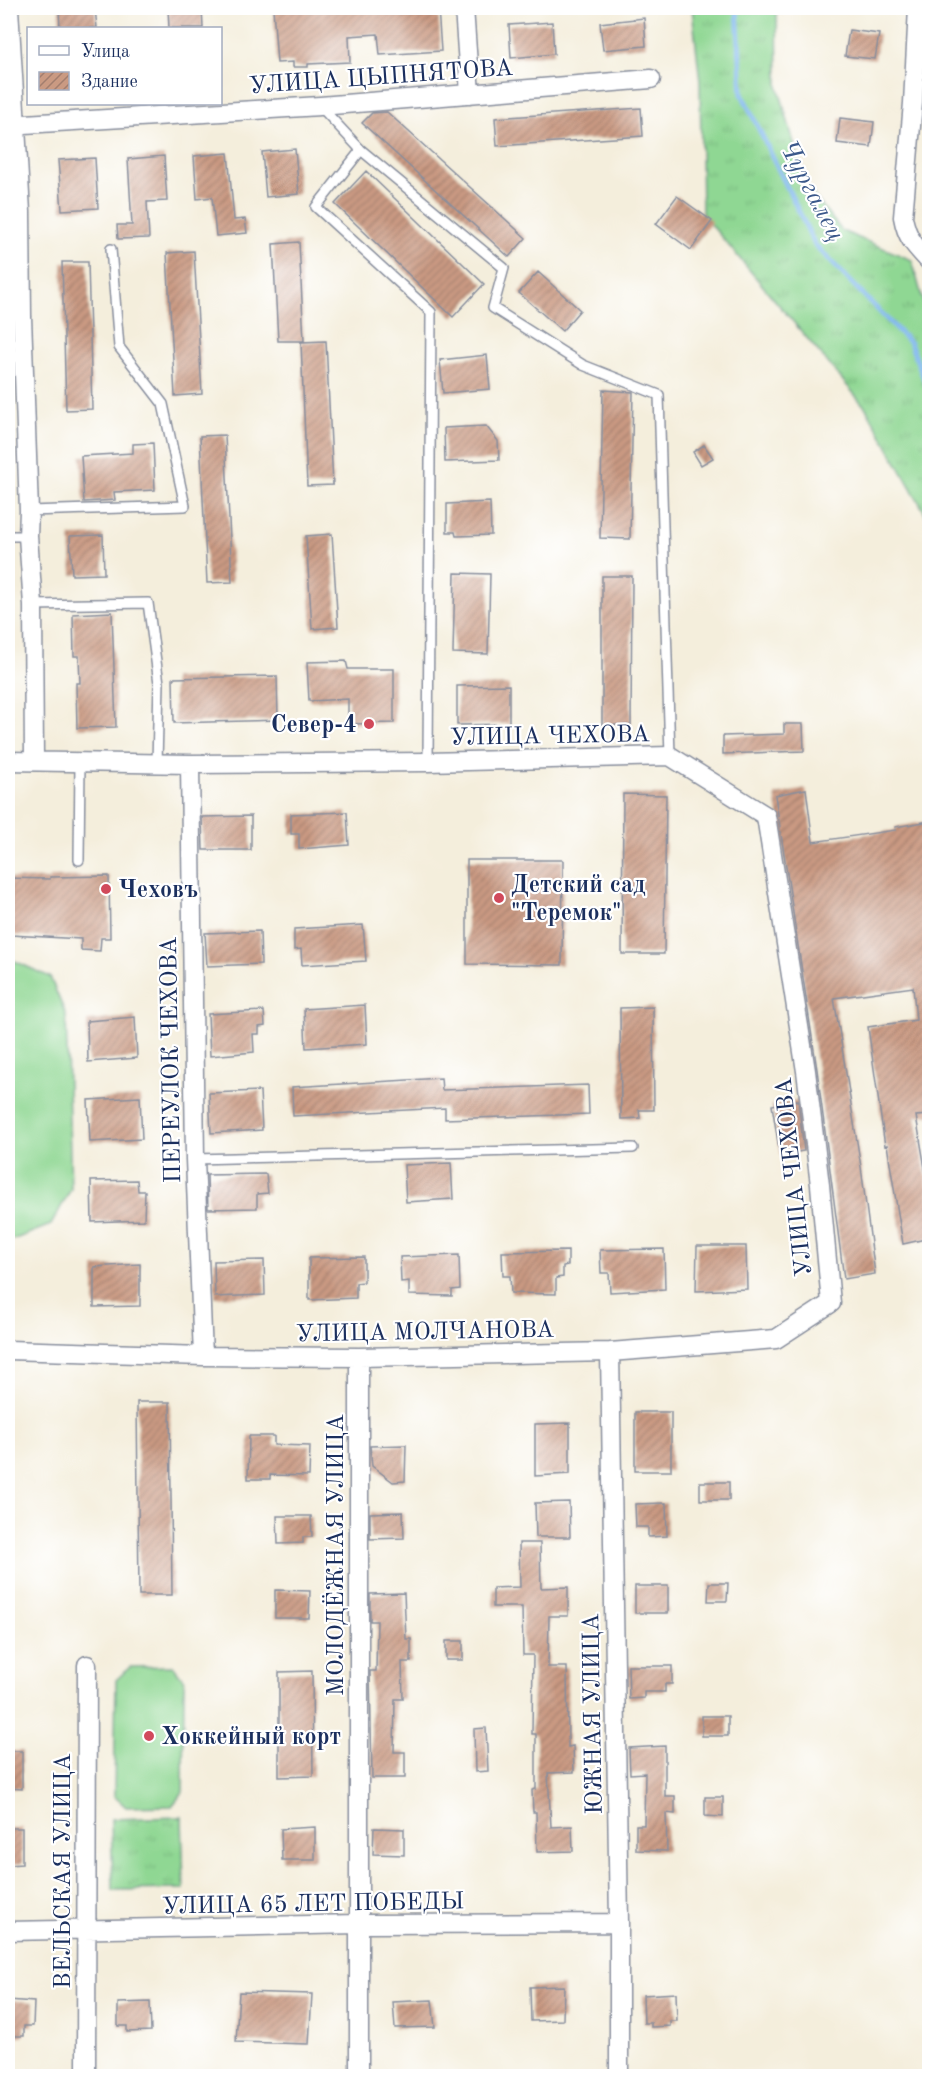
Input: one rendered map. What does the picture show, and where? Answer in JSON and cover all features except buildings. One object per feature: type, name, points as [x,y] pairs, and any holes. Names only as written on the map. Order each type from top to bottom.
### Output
[{"type":"street","points":[[9,8],[14,212],[33,605],[34,761]]},
{"type":"street","points":[[464,8],[470,94]]},
{"type":"street","points":[[918,8],[913,103],[903,217],[910,242],[930,262]]},
{"type":"street","name":"УЛИЦА ЦЫПНЯТОВА","points":[[12,125],[320,106],[651,79]]},
{"type":"street","name":"УЛИЦА ЧЕХОВА","points":[[8,761],[190,764],[428,762],[670,756],[766,816],[806,1071],[831,1303]]},
{"type":"street","name":"ПЕРЕУЛОК ЧЕХОВА","points":[[190,764],[195,1159],[203,1356]]},
{"type":"street","name":"УЛИЦА МОЛЧАНОВА","points":[[8,1350],[203,1356],[359,1357],[610,1352],[776,1339],[831,1303]]},
{"type":"street","name":"ЮЖНАЯ УЛИЦА","points":[[610,1352],[619,1923],[619,2076]]},
{"type":"street","name":"МОЛОДЁЖНАЯ УЛИЦА","points":[[359,1357],[359,2076]]},
{"type":"street","name":"ВЕЛЬСКАЯ УЛИЦА","points":[[86,2076],[87,1665]]},
{"type":"street","name":"УЛИЦА 65 ЛЕТ ПОБЕДЫ","points":[[8,1931],[360,1924],[619,1923]]},
{"type":"lane","points":[[320,106],[361,150],[504,268],[493,308],[583,365],[660,395],[670,756]]},
{"type":"lane","points":[[361,150],[316,207],[431,312],[428,762]]},
{"type":"lane","points":[[29,511],[185,506],[163,404],[119,347],[111,249]]},
{"type":"lane","points":[[8,536],[28,536]]},
{"type":"lane","points":[[33,605],[148,603],[159,683],[157,763]]},
{"type":"lane","points":[[79,860],[80,762]]},
{"type":"lane","points":[[195,1159],[633,1148]]},
{"type":"green space","points":[[692,8],[777,8],[778,86],[806,186],[842,231],[912,260],[929,323],[929,520],[866,408],[702,214],[700,82]]},
{"type":"green space","points":[[8,958],[50,977],[66,1015],[71,1189],[51,1225],[15,1239],[8,1239]]},
{"type":"green space","name":"Хоккейный корт","points":[[173,1666],[184,1680],[183,1792],[172,1806],[126,1807],[114,1796],[116,1680],[130,1667]]},
{"type":"green space","points":[[182,1817],[184,1889],[113,1890],[111,1819]]},
{"type":"waterway","name":"Чургалец","points":[[737,8],[742,94],[815,245],[910,343],[930,394]]},
{"type":"place","name":"Север-4","points":[[369,724]]},
{"type":"place","name":"Чеховъ","points":[[106,889]]},
{"type":"place","name":"Детский сад \"Теремок\"","points":[[499,898]]},
{"type":"place","name":"Хоккейный корт","points":[[149,1736]]}]
